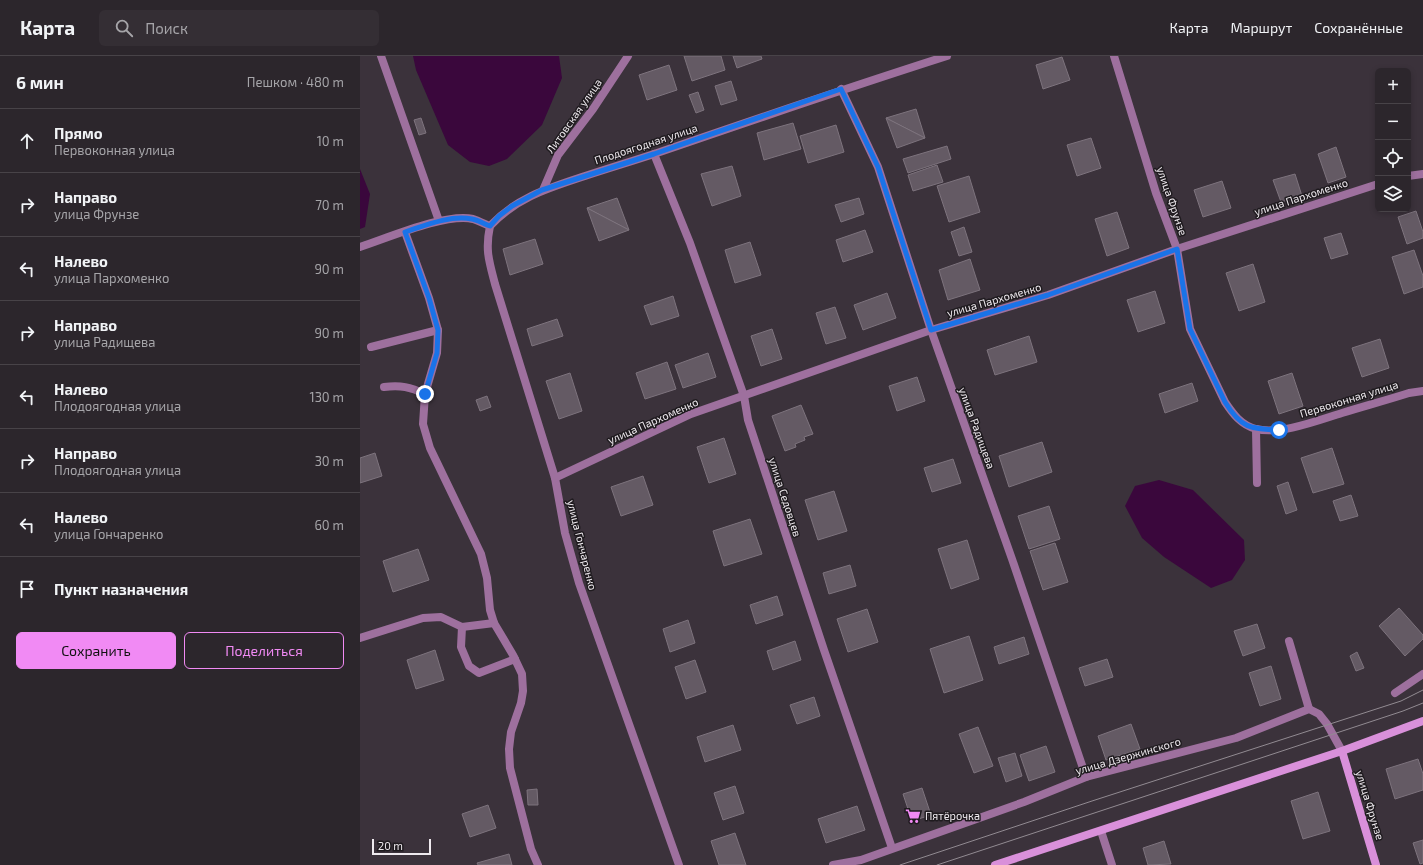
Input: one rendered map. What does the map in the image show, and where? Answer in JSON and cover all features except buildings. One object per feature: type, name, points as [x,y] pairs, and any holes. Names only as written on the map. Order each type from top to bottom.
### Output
[{"type":"main road","points":[[995,865],[1342,751],[1423,721]]},
{"type":"main road","name":"улица Фрунзе","points":[[1342,751],[1376,865]]},
{"type":"street","points":[[381,56],[438,221]]},
{"type":"street","name":"Литовская улица","points":[[542,190],[558,155],[593,109],[628,56]]},
{"type":"street","name":"Плодоягодная улица","points":[[490,226],[499,216],[512,206],[542,190],[654,154],[841,89],[947,56]]},
{"type":"street","name":"улица Фрунзе","points":[[1114,56],[1156,193],[1177,249],[1190,329],[1225,402],[1241,422],[1256,429]]},
{"type":"street","name":"улица Радищева","points":[[841,89],[878,167],[931,330],[1012,559],[1086,777]]},
{"type":"street","name":"улица Седовцев","points":[[654,154],[690,243],[744,396],[748,420],[824,650],[892,848]]},
{"type":"street","points":[[1411,176],[1423,174]]},
{"type":"street","name":"улица Пархоменко","points":[[555,478],[691,414],[931,330],[1048,295],[1177,249],[1375,185]]},
{"type":"street","points":[[360,247],[438,221],[455,218],[473,219],[490,226]]},
{"type":"street","name":"улица Гончаренко","points":[[490,226],[487,240],[487,252],[495,284],[555,478],[565,533],[579,583],[679,865]]},
{"type":"street","points":[[405,232],[429,298],[438,330],[437,353],[425,394],[423,424],[430,448],[481,554],[487,578],[490,610],[494,623],[522,674],[523,691],[521,703],[511,732],[509,749],[510,768],[530,849],[538,865]]},
{"type":"street","points":[[371,347],[438,330]]},
{"type":"street","points":[[384,387],[399,385],[425,394]]},
{"type":"street","name":"Первоконная улица","points":[[1256,429],[1279,430],[1302,425],[1409,393],[1423,391]]},
{"type":"street","points":[[1256,429],[1257,483]]},
{"type":"street","points":[[360,638],[423,618],[441,617],[462,626],[486,625],[494,623]]},
{"type":"street","points":[[462,626],[461,646],[469,666],[479,673],[515,659]]},
{"type":"street","points":[[1290,641],[1309,709],[1320,714],[1342,751]]},
{"type":"street","points":[[1395,693],[1423,674]]},
{"type":"street","name":"улица Дзержинского","points":[[833,865],[861,860],[1024,802],[1086,777],[1236,738],[1309,709]]},
{"type":"street","points":[[1101,830],[1112,865]]},
{"type":"shaded area","points":[[413,56],[559,56],[562,78],[542,125],[507,159],[489,166],[470,162],[448,145],[416,70]]},
{"type":"shaded area","points":[[360,169],[370,194],[365,227],[360,229]]},
{"type":"shaded area","points":[[1159,480],[1193,490],[1244,540],[1245,560],[1232,580],[1211,588],[1164,557],[1142,538],[1125,506],[1135,486]]},
{"type":"tram line","points":[[900,865],[1401,701],[1423,690]]},
{"type":"tram line","points":[[937,865],[1403,711],[1423,703]]},
{"type":"place","name":"Пятёрочка","points":[[913,816]]},
{"type":"route","points":[[425,394],[437,353],[438,330],[429,298],[405,232],[438,221],[455,218],[473,219],[490,226],[499,216],[512,206],[542,190],[654,154],[841,89],[878,167],[931,330],[1048,295],[1177,249],[1190,329],[1225,402],[1241,422],[1256,429],[1279,430]]}]
